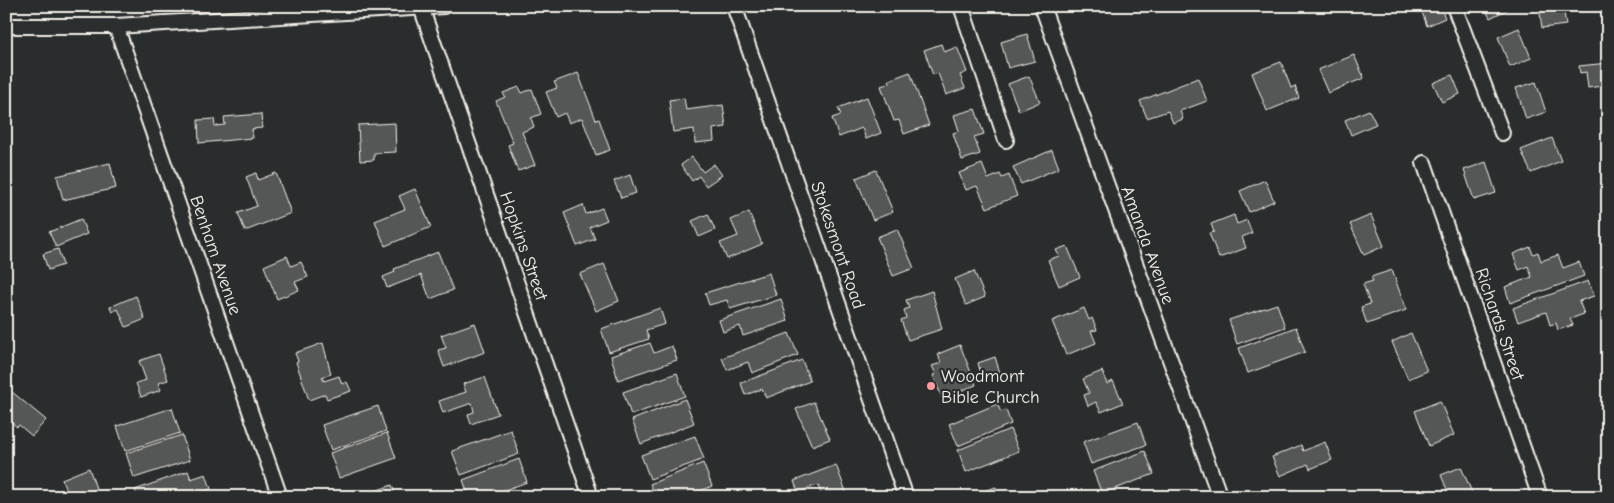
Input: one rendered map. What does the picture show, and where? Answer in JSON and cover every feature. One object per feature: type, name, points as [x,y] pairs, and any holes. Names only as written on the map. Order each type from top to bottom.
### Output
[{"type":"street","points":[[6,26],[116,26],[444,6]]},
{"type":"street","name":"Stokesmont Road","points":[[734,6],[906,497]]},
{"type":"street","points":[[961,6],[1006,140]]},
{"type":"street","name":"Amanda Avenue","points":[[1042,6],[1220,497]]},
{"type":"street","points":[[1454,6],[1502,132]]},
{"type":"street","name":"Hopkins Street","points":[[421,7],[592,497]]},
{"type":"street","name":"Benham Avenue","points":[[116,26],[280,497]]},
{"type":"street","name":"Richards Street","points":[[1424,164],[1540,497]]},
{"type":"building","points":[[1440,6],[1445,18],[1427,26],[1422,12]]},
{"type":"building","points":[[1484,6],[1514,6],[1490,18]]},
{"type":"building","points":[[1539,6],[1563,6],[1566,25],[1542,28]]},
{"type":"building","points":[[1519,28],[1531,58],[1510,67],[1498,37]]},
{"type":"building","points":[[1027,34],[1035,61],[1008,68],[1001,42]]},
{"type":"building","points":[[941,44],[944,52],[957,47],[967,72],[960,75],[965,88],[946,95],[938,73],[933,75],[924,50]]},
{"type":"building","points":[[1354,55],[1364,78],[1328,93],[1318,70]]},
{"type":"building","points":[[1281,62],[1291,88],[1295,86],[1299,98],[1267,111],[1252,73]]},
{"type":"building","points":[[1608,63],[1608,85],[1588,88],[1586,72],[1580,73],[1579,66]]},
{"type":"building","points":[[910,72],[929,125],[904,134],[899,120],[894,121],[881,86],[890,83],[889,80]]},
{"type":"building","points":[[578,73],[596,120],[599,119],[610,150],[596,155],[582,118],[569,123],[565,113],[556,117],[546,92],[557,88],[554,82]]},
{"type":"building","points":[[1452,75],[1460,94],[1442,102],[1433,83]]},
{"type":"building","points":[[1029,76],[1040,102],[1019,111],[1008,84]]},
{"type":"building","points":[[1198,78],[1207,101],[1180,111],[1183,119],[1173,123],[1168,111],[1147,118],[1140,101]]},
{"type":"building","points":[[1536,82],[1546,112],[1526,119],[1516,88]]},
{"type":"building","points":[[519,87],[522,93],[532,89],[541,114],[531,118],[534,127],[522,132],[535,165],[518,171],[508,145],[513,143],[496,101],[505,97],[503,93]]},
{"type":"building","points":[[867,97],[881,133],[866,139],[862,128],[839,137],[832,118],[841,115],[838,108]]},
{"type":"building","points":[[684,98],[686,110],[723,105],[726,127],[713,129],[714,141],[695,143],[694,129],[673,132],[669,100]]},
{"type":"building","points":[[975,109],[984,134],[974,137],[980,154],[962,160],[953,133],[959,131],[954,115]]},
{"type":"building","points":[[1369,110],[1376,124],[1351,135],[1345,120]]},
{"type":"building","points":[[261,114],[262,128],[252,129],[253,138],[199,143],[198,120],[214,119],[215,126],[225,125],[224,117]]},
{"type":"building","points":[[395,123],[396,152],[374,153],[374,160],[360,161],[358,125]]},
{"type":"building","points":[[1552,138],[1561,161],[1531,173],[1521,150]]},
{"type":"building","points":[[1052,150],[1059,168],[1021,184],[1013,167]]},
{"type":"building","points":[[692,157],[703,172],[714,164],[722,175],[706,186],[699,176],[692,181],[681,165]]},
{"type":"building","points":[[1486,162],[1496,193],[1474,200],[1464,170]]},
{"type":"building","points":[[110,163],[116,188],[63,200],[57,176]]},
{"type":"building","points":[[982,164],[988,179],[1000,174],[1002,178],[1009,175],[1017,196],[987,208],[977,186],[966,190],[959,173]]},
{"type":"building","points":[[876,170],[893,212],[873,220],[856,178]]},
{"type":"building","points":[[256,173],[258,180],[276,173],[291,213],[245,231],[238,213],[257,206],[246,177]]},
{"type":"building","points":[[630,175],[636,193],[621,198],[614,181]]},
{"type":"building","points":[[1265,180],[1274,201],[1249,212],[1240,191]]},
{"type":"building","points":[[415,189],[431,227],[385,246],[375,221],[405,209],[399,196]]},
{"type":"building","points":[[583,205],[586,214],[602,208],[607,220],[590,227],[595,239],[577,246],[564,213]]},
{"type":"building","points":[[749,212],[762,244],[727,259],[720,243],[738,236],[731,220]]},
{"type":"building","points":[[708,214],[715,230],[699,237],[692,221]]},
{"type":"building","points":[[1234,215],[1237,224],[1247,220],[1252,233],[1242,237],[1246,248],[1219,258],[1209,233],[1214,232],[1211,224]]},
{"type":"building","points":[[1371,215],[1384,246],[1364,255],[1350,224]]},
{"type":"building","points":[[81,219],[87,234],[56,247],[49,232]]},
{"type":"building","points":[[897,229],[914,268],[893,276],[877,237]]},
{"type":"building","points":[[1067,246],[1080,277],[1059,286],[1048,260],[1059,256],[1056,250]]},
{"type":"building","points":[[1530,247],[1533,254],[1538,252],[1541,261],[1558,255],[1563,268],[1579,262],[1584,276],[1510,303],[1505,287],[1532,277],[1528,266],[1519,270],[1513,254]]},
{"type":"building","points":[[58,249],[63,265],[48,270],[43,254]]},
{"type":"building","points":[[438,252],[453,290],[430,299],[421,275],[387,288],[383,277],[395,272],[394,269]]},
{"type":"building","points":[[287,256],[291,266],[301,262],[308,277],[295,282],[299,290],[277,299],[264,266]]},
{"type":"building","points":[[604,264],[619,301],[596,311],[580,274]]},
{"type":"building","points":[[1392,270],[1406,310],[1367,324],[1361,307],[1370,304],[1363,284],[1373,281],[1371,277]]},
{"type":"building","points":[[974,271],[985,297],[966,305],[955,279]]},
{"type":"building","points":[[769,273],[776,295],[730,309],[727,300],[709,305],[705,293]]},
{"type":"building","points":[[1588,281],[1594,296],[1579,301],[1584,314],[1570,319],[1573,325],[1558,330],[1556,323],[1550,325],[1546,312],[1518,322],[1513,308]]},
{"type":"building","points":[[932,291],[942,329],[908,340],[901,320],[906,318],[904,310],[909,308],[906,300]]},
{"type":"building","points":[[136,296],[145,319],[126,327],[118,309],[112,312],[110,307]]},
{"type":"building","points":[[781,299],[788,321],[743,336],[740,326],[723,332],[719,320]]},
{"type":"building","points":[[1277,304],[1285,327],[1237,344],[1229,320]]},
{"type":"building","points":[[660,308],[665,324],[646,330],[649,339],[609,352],[601,329]]},
{"type":"building","points":[[1084,308],[1089,320],[1092,318],[1097,330],[1091,331],[1096,343],[1066,355],[1052,321]]},
{"type":"building","points":[[475,323],[485,352],[444,367],[438,350],[446,348],[441,335]]},
{"type":"building","points":[[1296,327],[1305,352],[1248,373],[1239,348]]},
{"type":"building","points":[[789,333],[798,355],[752,373],[748,362],[727,370],[722,358]]},
{"type":"building","points":[[1411,333],[1427,371],[1408,379],[1392,342]]},
{"type":"building","points":[[323,343],[331,374],[322,377],[324,381],[339,376],[342,384],[347,382],[351,391],[327,399],[325,394],[309,400],[296,362],[298,361],[295,353]]},
{"type":"building","points":[[650,343],[654,353],[672,346],[677,360],[618,380],[611,356]]},
{"type":"building","points":[[960,345],[976,385],[942,398],[933,375],[936,374],[932,366],[941,363],[938,354]]},
{"type":"building","points":[[159,354],[168,380],[158,383],[161,390],[141,397],[136,383],[146,380],[139,361]]},
{"type":"building","points":[[995,357],[1000,373],[982,378],[978,363]]},
{"type":"building","points":[[802,360],[810,381],[766,398],[762,389],[745,395],[741,383]]},
{"type":"building","points":[[1102,371],[1107,384],[1113,381],[1123,403],[1101,412],[1096,402],[1088,406],[1084,395],[1089,393],[1083,379]]},
{"type":"building","points":[[677,373],[685,396],[631,415],[623,392]]},
{"type":"building","points":[[485,377],[498,414],[471,424],[468,414],[474,412],[472,403],[443,413],[439,401],[466,392],[463,384]]},
{"type":"building","points":[[6,387],[46,420],[32,436],[19,425],[17,427],[6,418]]},
{"type":"building","points":[[685,399],[694,423],[641,444],[632,420]]},
{"type":"building","points":[[1440,401],[1454,435],[1429,446],[1415,411]]},
{"type":"building","points":[[814,402],[830,439],[812,446],[796,409]]},
{"type":"building","points":[[997,404],[1001,412],[1006,410],[1011,424],[958,446],[949,424]]},
{"type":"building","points":[[378,406],[386,431],[331,450],[322,425]]},
{"type":"building","points":[[172,408],[180,433],[125,451],[117,426]]},
{"type":"building","points":[[1138,422],[1146,445],[1091,464],[1083,442]]},
{"type":"building","points":[[1010,429],[1019,451],[966,472],[958,450]]},
{"type":"building","points":[[511,430],[519,454],[461,475],[452,451]]},
{"type":"building","points":[[387,433],[396,458],[339,478],[330,453]]},
{"type":"building","points":[[182,435],[190,460],[134,478],[126,453]]},
{"type":"building","points":[[695,436],[704,459],[650,479],[641,455]]},
{"type":"building","points":[[1325,442],[1332,460],[1310,469],[1308,464],[1280,476],[1272,457],[1301,445],[1303,451]]},
{"type":"building","points":[[1145,451],[1154,474],[1102,494],[1093,471]]},
{"type":"building","points":[[519,459],[527,482],[485,497],[469,497],[463,480]]},
{"type":"building","points":[[703,463],[712,486],[686,497],[656,497],[650,484]]},
{"type":"building","points":[[836,465],[848,497],[822,497],[818,485],[798,492],[794,481]]},
{"type":"building","points":[[1461,467],[1474,497],[1450,497],[1441,475]]},
{"type":"building","points":[[89,468],[99,497],[68,497],[62,479]]},
{"type":"building","points":[[188,471],[191,479],[206,474],[211,489],[190,497],[138,497],[135,490]]},
{"type":"building","points":[[392,485],[396,497],[358,497]]},
{"type":"building","points":[[996,487],[998,497],[979,497],[977,493]]},
{"type":"building","points":[[1157,490],[1159,497],[1137,497]]},
{"type":"place","name":"Woodmont Bible Church","points":[[931,386]]}]
